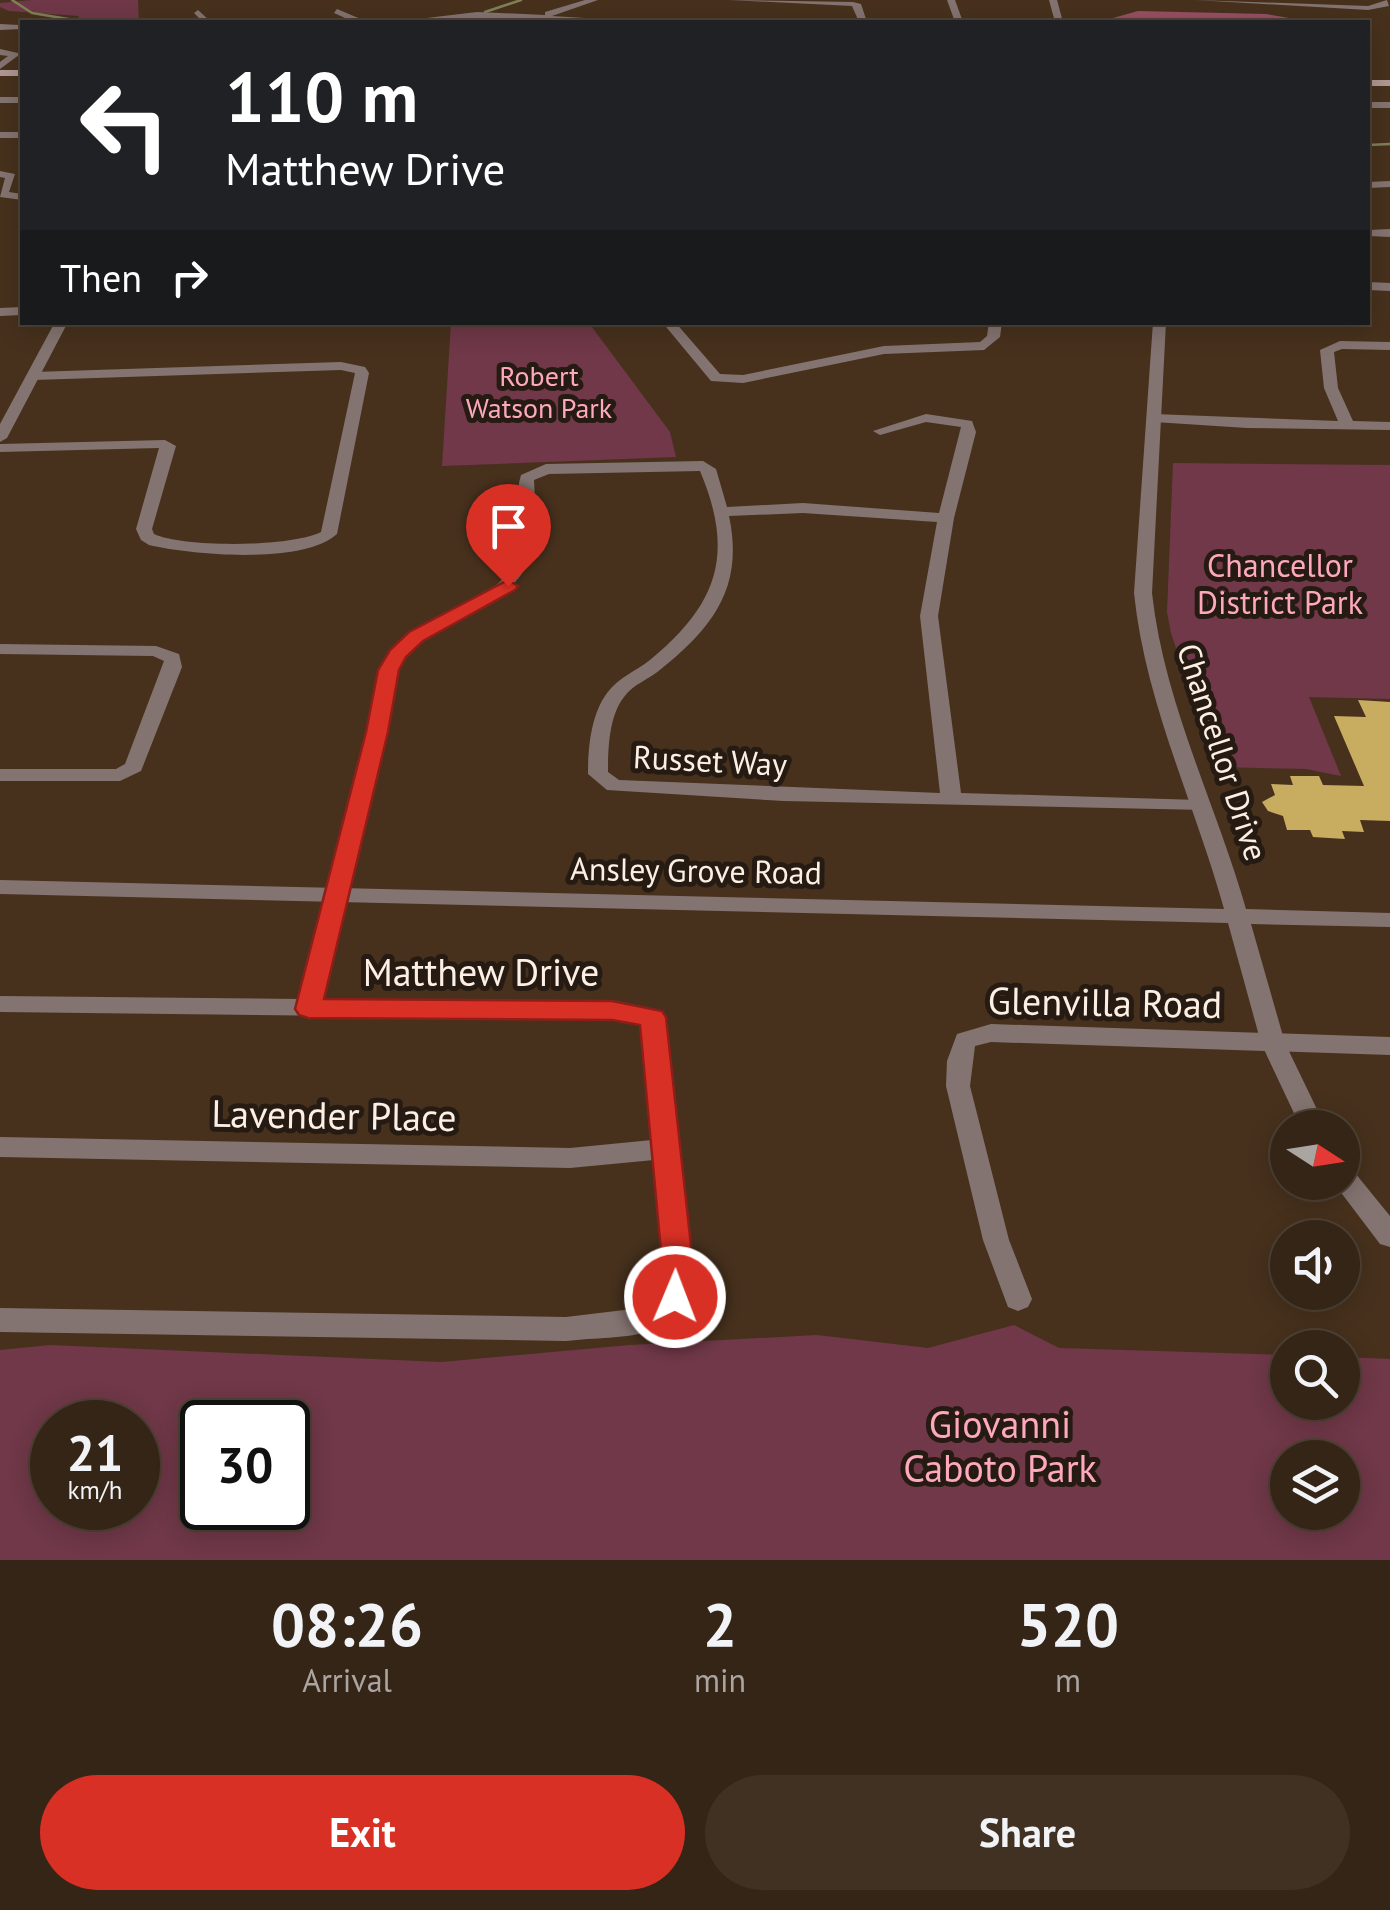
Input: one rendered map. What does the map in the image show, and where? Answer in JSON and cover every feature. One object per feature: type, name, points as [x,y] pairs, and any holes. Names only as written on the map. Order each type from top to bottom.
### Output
[{"type":"street","points":[[540,20],[594,0]]},
{"type":"street","points":[[733,0],[853,4],[858,6],[862,20]]},
{"type":"street","points":[[1198,0],[1377,8],[1385,6],[1384,0]]},
{"type":"street","points":[[337,11],[356,20]]},
{"type":"street","points":[[198,13],[205,20]]},
{"type":"street","points":[[418,20],[470,15],[526,20]]},
{"type":"street","points":[[0,27],[19,28]]},
{"type":"street","points":[[0,52],[15,55],[0,70]]},
{"type":"street","points":[[0,174],[12,176],[2,194],[20,197]]},
{"type":"street","points":[[0,438],[60,325]]},
{"type":"street","points":[[672,325],[710,373],[742,380],[884,350],[984,346],[993,337],[995,325]]},
{"type":"street","name":"Chancellor Drive","points":[[1160,325],[1144,611],[1199,806],[1273,1043],[1305,1110]]},
{"type":"street","points":[[1347,425],[1334,402],[1327,350],[1340,346],[1390,346]]},
{"type":"street","points":[[0,448],[160,442],[169,446],[144,530],[146,538],[155,542],[276,546],[308,544],[329,534],[360,370],[342,366],[34,376]]},
{"type":"street","points":[[880,431],[926,418],[967,424],[969,432],[946,518],[930,616],[951,797]]},
{"type":"street","points":[[1154,418],[1390,426]]},
{"type":"street","name":"Russet Way","points":[[338,895],[388,670],[397,654],[416,637],[492,598],[517,574],[527,547],[526,478],[546,469],[694,464],[708,470],[720,512],[726,567],[715,603],[688,638],[643,675],[620,688],[613,698],[598,758],[598,774],[614,786],[1199,806]]},
{"type":"street","points":[[720,512],[803,508],[946,518]]},
{"type":"street","points":[[0,649],[156,650],[173,658],[134,767],[120,775],[0,775]]},
{"type":"street","name":"Ansley Grove Road","points":[[0,888],[1390,920]]},
{"type":"street","points":[[308,1009],[338,895]]},
{"type":"street","name":"Matthew Drive","points":[[0,1004],[612,1010],[653,1017],[678,1273],[675,1297],[667,1311],[654,1318],[566,1329],[0,1320]]},
{"type":"street","name":"Glenvilla Road","points":[[1018,1299],[996,1240],[958,1086],[965,1040],[991,1033],[1273,1043]]},
{"type":"street","points":[[1273,1043],[1390,1046]]},
{"type":"street","name":"Lavender Place","points":[[0,1148],[570,1158],[667,1149]]},
{"type":"street","points":[[1360,1198],[1390,1236]]},
{"type":"green space","points":[[138,0],[139,20],[76,20],[79,16],[9,11],[0,3]]},
{"type":"green space","name":"Robert Watson Park","points":[[451,325],[590,325],[670,432],[676,457],[442,466]]},
{"type":"green space","name":"Chancellor District Park","points":[[1173,463],[1390,465],[1390,699],[1309,697],[1341,776],[1306,769],[1216,767],[1167,612]]},
{"type":"green space","name":"Giovanni Caboto Park","points":[[1014,1325],[1059,1348],[1270,1354],[1270,1420],[1360,1420],[1360,1358],[1390,1359],[1390,1560],[0,1560],[0,1350],[50,1345],[441,1362],[630,1345],[817,1335],[928,1348]]},
{"type":"shaded area","points":[[1138,11],[1266,14],[1301,20],[1117,20],[1113,18]]},
{"type":"building","points":[[1358,700],[1390,702],[1390,821],[1360,820],[1364,832],[1342,831],[1345,839],[1313,837],[1310,830],[1287,830],[1283,816],[1268,811],[1262,802],[1275,795],[1271,784],[1293,785],[1290,776],[1319,776],[1323,785],[1364,786],[1334,716],[1366,717]]},
{"type":"waterway","points":[[12,0],[32,13],[74,20]]},
{"type":"waterway","points":[[485,12],[521,0]]},
{"type":"waterway","points":[[1370,145],[1390,144]]},
{"type":"route","points":[[508,586],[416,637],[397,654],[388,670],[377,732],[308,1009],[559,1013],[612,1010],[653,1017],[678,1273],[675,1297]]}]
